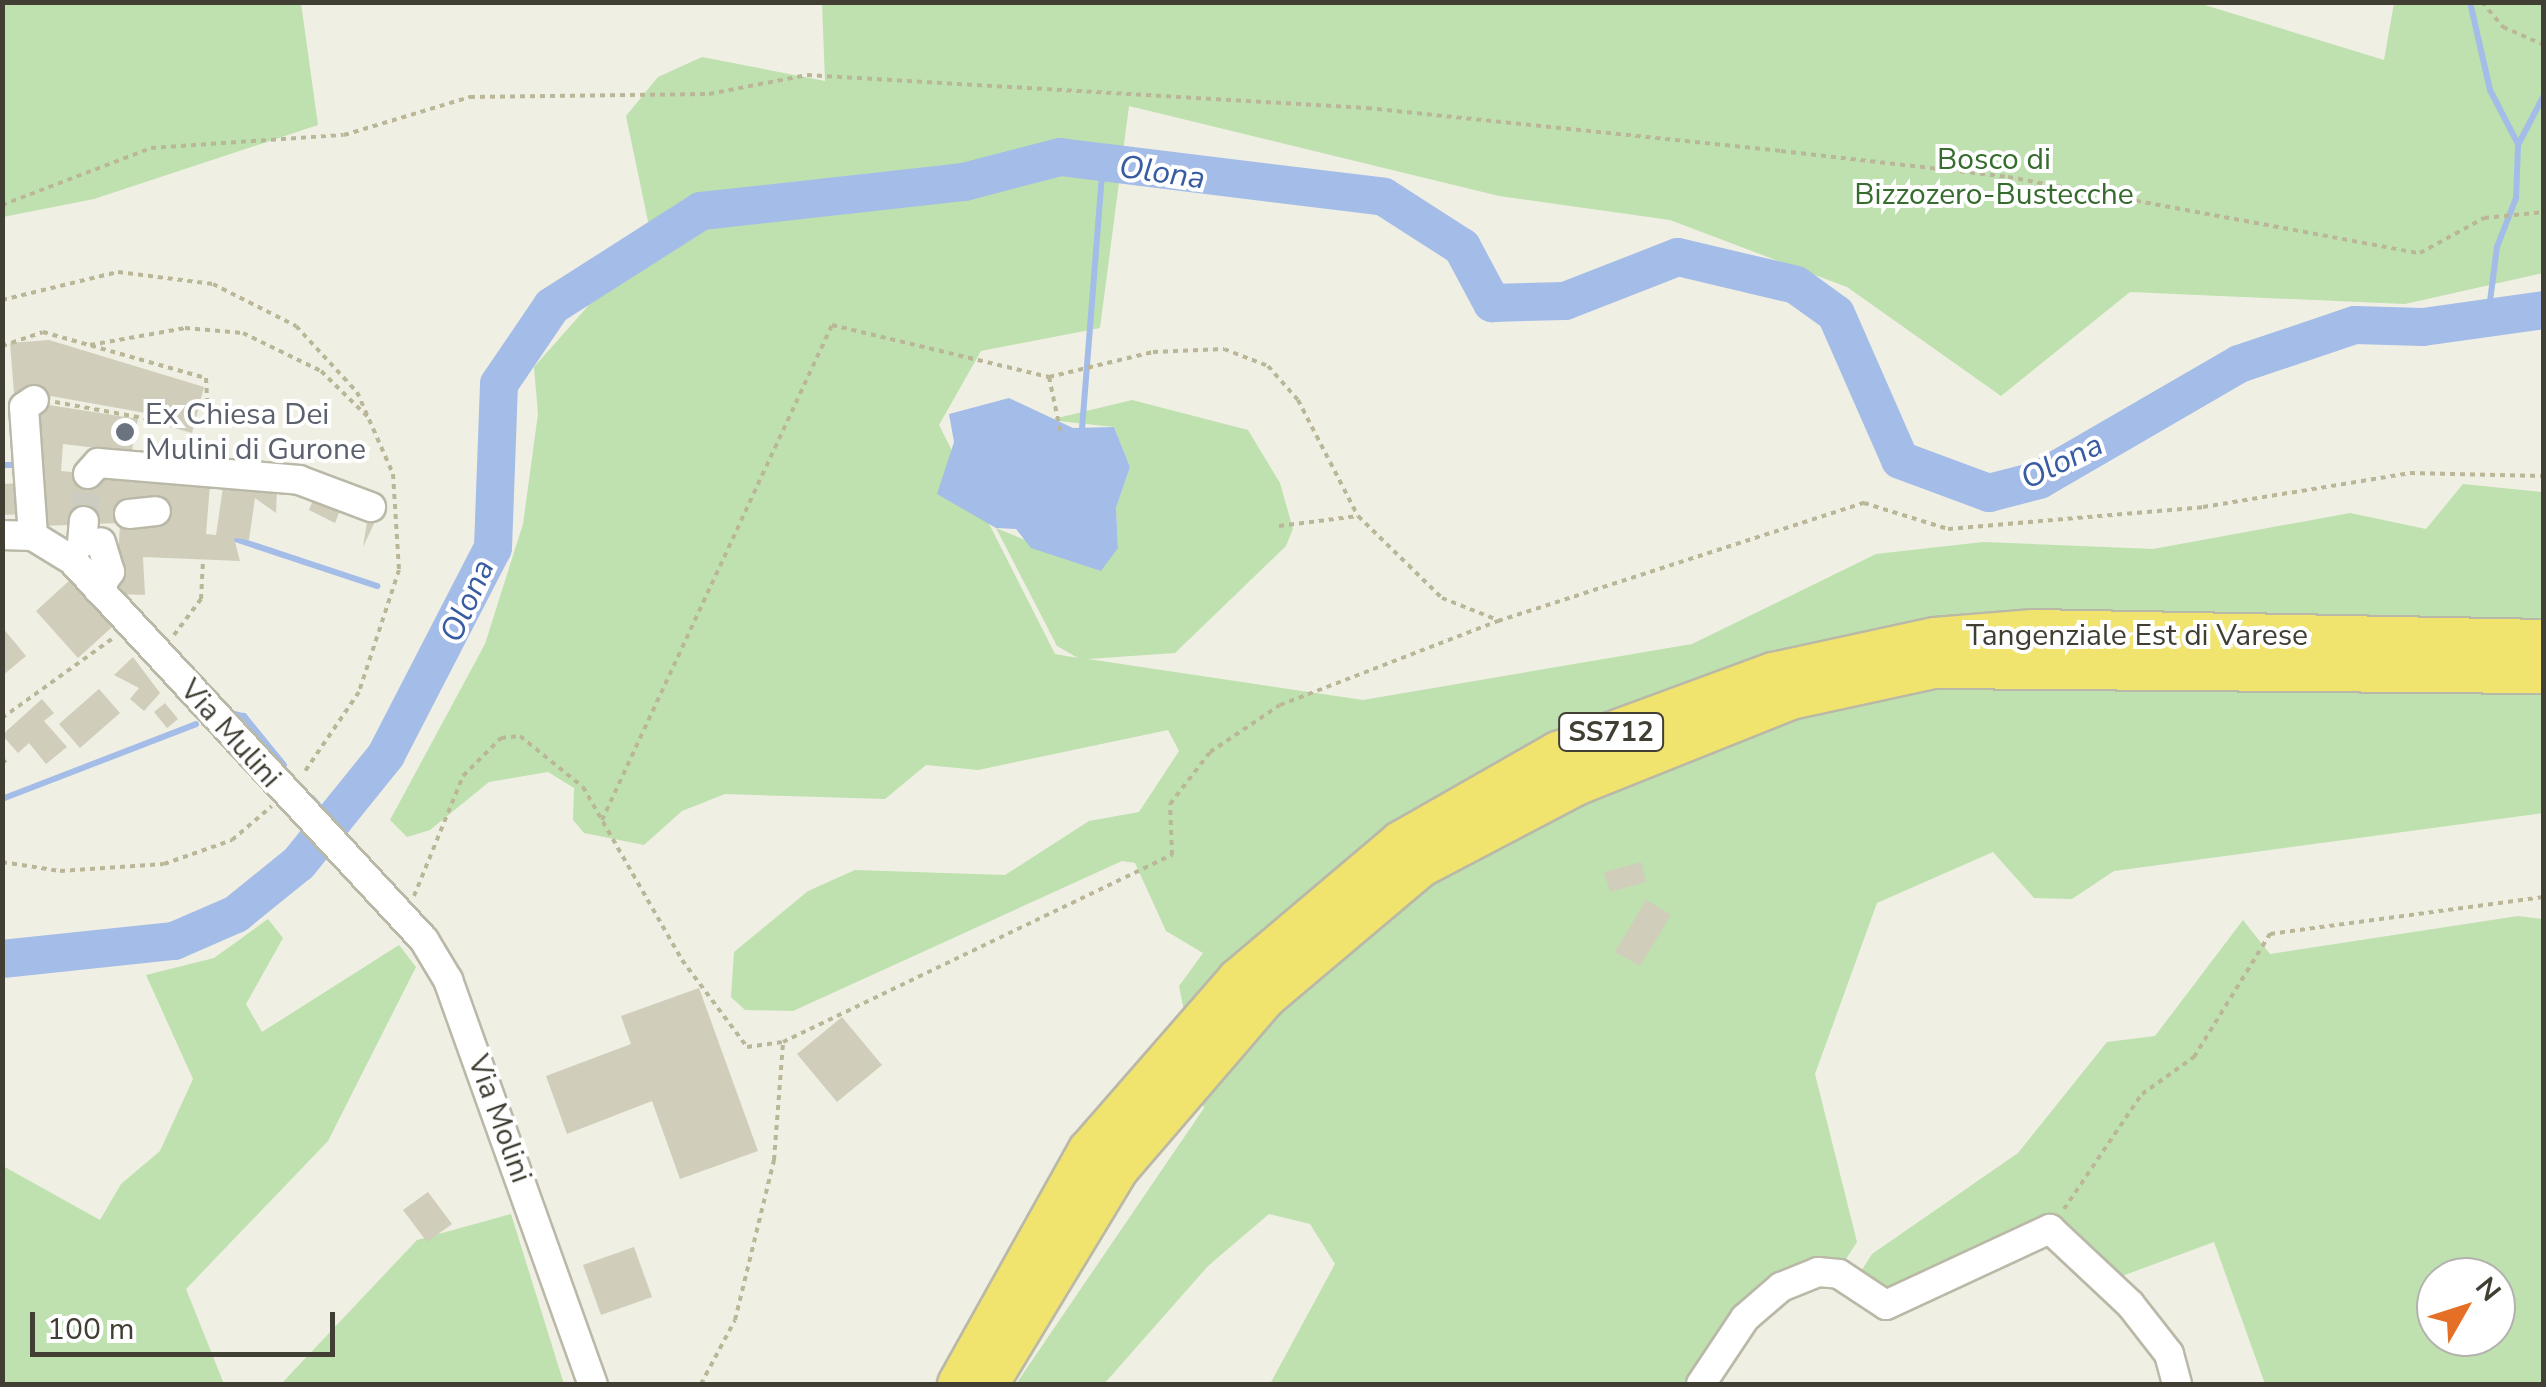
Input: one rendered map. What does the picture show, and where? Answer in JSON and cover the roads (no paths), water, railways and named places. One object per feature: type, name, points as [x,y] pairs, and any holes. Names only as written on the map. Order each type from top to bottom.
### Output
[{"type":"highway","name":"Tangenziale Est di Varese","points":[[958,1384],[1089,1150],[1238,979],[1400,842],[1558,752],[1773,673],[1934,638],[2034,630],[2544,640]]},
{"type":"highway","name":"Tangenziale Est di Varese","points":[[988,1384],[1119,1168],[1264,998],[1422,866],[1576,785],[1791,699],[1934,668],[2544,673]]},
{"type":"street","points":[[33,536],[24,407],[42,400]]},
{"type":"street","points":[[88,474],[98,462],[299,480],[371,507]]},
{"type":"street","name":"Via Mulini","points":[[2,535],[105,531],[98,589],[364,876]]},
{"type":"street","name":"Via Molini","points":[[364,876],[401,916],[448,980],[593,1384]]},
{"type":"street","points":[[1701,1384],[1745,1318],[1782,1287],[1818,1272],[1839,1274],[1886,1305],[2050,1230],[2130,1304],[2169,1354],[2177,1384]]},
{"type":"water","points":[[1009,398],[1073,428],[1114,427],[1130,467],[1116,508],[1118,548],[1101,571],[1031,548],[1016,529],[996,528],[937,494],[954,442],[949,414]]},
{"type":"waterway","points":[[2470,2],[2490,90],[2517,142]]},
{"type":"waterway","points":[[2488,317],[2497,247],[2516,198],[2518,145],[2544,95]]},
{"type":"waterway","name":"Olona","points":[[2,959],[174,941],[236,914],[299,863],[386,755],[493,548],[499,384],[552,306],[701,211],[964,182],[1060,157],[1384,197],[1462,247],[1492,303],[1565,301],[1678,257],[1796,285],[1836,314],[1900,460],[1989,493],[2039,480],[2239,364],[2355,325],[2423,327],[2544,310]]},
{"type":"waterway","points":[[1082,429],[1103,164]]},
{"type":"waterway","points":[[2,465],[21,465]]},
{"type":"waterway","points":[[235,539],[377,586]]},
{"type":"waterway","points":[[226,712],[244,716],[284,765]]},
{"type":"waterway","points":[[2,799],[196,724]]},
{"type":"waterway","points":[[312,798],[331,820]]},
{"type":"tunnel","points":[[84,521],[88,474]]},
{"type":"place","name":"Ex Chiesa Dei Mulini di Gurone","points":[[125,432]]},
{"type":"park label","name":"Bosco di Bizzozero-Bustecche","points":[[1994,177]]}]
